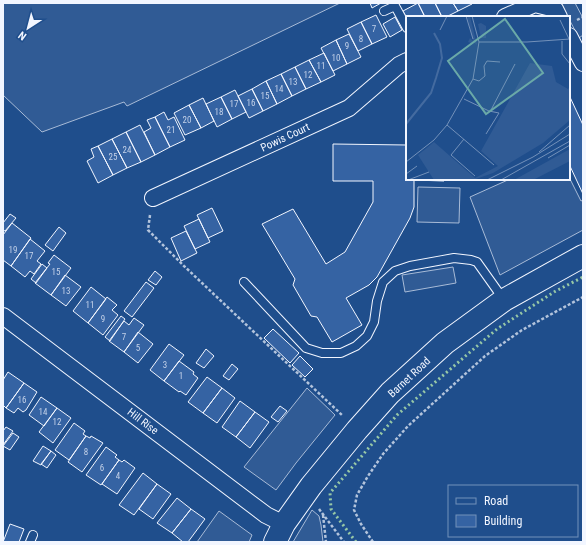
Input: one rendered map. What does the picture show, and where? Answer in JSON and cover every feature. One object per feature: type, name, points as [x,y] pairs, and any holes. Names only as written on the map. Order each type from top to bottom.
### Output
[{"type":"main road","name":"Barnet Road","points":[[280,533],[311,486],[390,393],[445,343],[504,300],[583,256]]},
{"type":"street","points":[[508,16],[535,3],[555,9],[558,16]]},
{"type":"street","points":[[570,38],[583,63]]},
{"type":"street","name":"Powis Court","points":[[153,198],[349,108],[399,65],[406,62]]},
{"type":"street","name":"Hill Rise","points":[[3,316],[266,514],[280,533]]},
{"type":"lane","points":[[384,11],[395,6],[406,26]]},
{"type":"lane","points":[[244,282],[306,348],[322,354],[340,353],[356,346],[367,336],[374,322],[376,301],[384,282],[394,272],[410,266],[454,258],[472,260],[477,262],[504,300]]},
{"type":"path","points":[[153,198],[148,230],[357,430]]},
{"type":"path","points":[[373,542],[360,524],[354,510],[357,495],[368,476],[388,449],[408,426],[485,356],[522,330],[583,297]]},
{"type":"path","points":[[314,504],[344,542]]},
{"type":"path","points":[[323,515],[326,542]]},
{"type":"shaded area","points":[[3,3],[340,3],[127,106],[124,102],[42,132],[3,95]]},
{"type":"shaded area","points":[[560,3],[575,3],[583,18],[583,35],[579,38],[570,21],[570,16],[567,16]]},
{"type":"shaded area","points":[[570,179],[581,201],[583,200],[583,230],[500,275],[470,197],[508,180]]},
{"type":"shaded area","points":[[418,187],[460,188],[459,223],[417,222]]},
{"type":"shaded area","points":[[453,267],[456,283],[405,292],[402,275]]},
{"type":"shaded area","points":[[307,388],[335,415],[276,490],[244,467]]},
{"type":"shaded area","points":[[312,510],[319,516],[323,542],[293,542]]},
{"type":"shaded area","points":[[219,511],[252,535],[249,542],[197,542]]},
{"type":"building","points":[[370,3],[381,3],[372,8]]},
{"type":"building","points":[[418,3],[435,3],[442,16],[424,16]]},
{"type":"building","points":[[418,3],[424,16],[406,17],[403,11]]},
{"type":"building","points":[[435,3],[453,3],[458,11],[448,16],[442,16]]},
{"type":"building","points":[[453,3],[471,3],[472,4],[458,11]]},
{"type":"building","points":[[376,15],[387,37],[372,44],[361,22]]},
{"type":"building","points":[[395,17],[402,30],[390,37],[383,24]]},
{"type":"building","points":[[361,22],[372,44],[358,51],[347,29]]},
{"type":"building","points":[[349,34],[361,57],[347,64],[336,40]]},
{"type":"building","points":[[336,40],[347,64],[333,71],[321,48]]},
{"type":"building","points":[[324,53],[335,75],[321,82],[309,60]]},
{"type":"building","points":[[309,60],[321,82],[306,89],[295,67]]},
{"type":"building","points":[[295,67],[306,89],[292,96],[281,74]]},
{"type":"building","points":[[281,74],[292,96],[277,104],[266,81]]},
{"type":"building","points":[[266,81],[277,104],[263,111],[252,89]]},
{"type":"building","points":[[252,89],[263,111],[249,118],[238,96]]},
{"type":"building","points":[[235,90],[246,112],[232,119],[221,97]]},
{"type":"building","points":[[221,97],[232,119],[217,127],[206,104]]},
{"type":"building","points":[[570,97],[583,125],[583,194],[570,166]]},
{"type":"building","points":[[203,98],[214,121],[201,128],[189,105]]},
{"type":"building","points":[[189,105],[201,128],[185,135],[174,113]]},
{"type":"building","points":[[164,112],[168,120],[174,117],[185,140],[170,147],[155,117]]},
{"type":"building","points":[[155,117],[170,147],[155,155],[144,132],[151,128],[147,120]]},
{"type":"building","points":[[140,125],[155,155],[141,162],[126,132]]},
{"type":"building","points":[[126,132],[141,162],[127,168],[112,139]]},
{"type":"building","points":[[112,139],[127,168],[113,175],[98,146]]},
{"type":"building","points":[[333,144],[406,145],[406,180],[414,180],[414,207],[410,218],[377,277],[369,285],[346,298],[362,325],[332,342],[317,317],[311,316],[293,285],[295,279],[262,224],[293,209],[326,264],[345,252],[373,202],[373,181],[333,181]]},
{"type":"building","points":[[98,146],[113,175],[98,183],[87,161],[94,157],[91,149]]},
{"type":"building","points":[[414,180],[444,180],[444,181]]},
{"type":"building","points":[[212,208],[223,231],[208,238],[197,215]]},
{"type":"building","points":[[10,214],[16,218],[5,231],[3,230],[3,223]]},
{"type":"building","points":[[199,219],[210,242],[195,249],[184,226]]},
{"type":"building","points":[[12,223],[31,238],[11,266],[3,260],[3,235]]},
{"type":"building","points":[[59,227],[66,233],[53,251],[45,245]]},
{"type":"building","points":[[186,231],[197,253],[181,261],[171,238]]},
{"type":"building","points":[[30,239],[45,251],[37,261],[41,264],[34,274],[30,271],[25,277],[11,266]]},
{"type":"building","points":[[54,255],[71,268],[51,295],[35,283],[50,264],[48,263]]},
{"type":"building","points":[[42,264],[47,268],[36,283],[31,279]]},
{"type":"building","points":[[155,271],[162,277],[156,285],[148,280]]},
{"type":"building","points":[[65,275],[81,287],[66,306],[51,295]]},
{"type":"building","points":[[146,282],[154,288],[132,317],[124,311]]},
{"type":"building","points":[[91,287],[106,299],[88,323],[73,311]]},
{"type":"building","points":[[107,297],[117,305],[112,310],[118,315],[103,335],[88,323]]},
{"type":"building","points":[[121,316],[125,319],[110,341],[105,337]]},
{"type":"building","points":[[134,318],[144,325],[124,352],[109,341],[124,321],[129,325]]},
{"type":"building","points":[[273,329],[299,353],[290,363],[264,338]]},
{"type":"building","points":[[138,332],[153,344],[138,363],[124,352]]},
{"type":"building","points":[[169,344],[184,355],[164,381],[150,370]]},
{"type":"building","points":[[206,349],[214,356],[204,368],[196,363]]},
{"type":"building","points":[[300,356],[313,369],[305,377],[292,365]]},
{"type":"building","points":[[179,361],[194,372],[193,374],[198,378],[186,395],[180,391],[179,392],[164,381]]},
{"type":"building","points":[[232,364],[238,369],[229,380],[223,376]]},
{"type":"building","points":[[8,372],[24,383],[6,408],[3,405],[3,380]]},
{"type":"building","points":[[207,377],[222,388],[203,413],[188,402]]},
{"type":"building","points":[[24,383],[37,392],[26,410],[23,412],[18,408],[14,413],[6,408]]},
{"type":"building","points":[[222,388],[235,398],[217,423],[203,413]]},
{"type":"building","points":[[41,397],[57,408],[44,426],[29,415]]},
{"type":"building","points":[[240,401],[255,412],[236,437],[222,427]]},
{"type":"building","points":[[280,406],[287,411],[278,422],[271,417]]},
{"type":"building","points":[[57,408],[71,418],[53,443],[39,432]]},
{"type":"building","points":[[255,412],[269,422],[250,448],[236,437]]},
{"type":"building","points":[[74,423],[85,431],[83,434],[86,436],[69,460],[55,450]]},
{"type":"building","points":[[6,427],[13,431],[3,445],[3,431]]},
{"type":"building","points":[[13,433],[19,437],[10,450],[3,446]]},
{"type":"building","points":[[86,436],[90,438],[91,436],[103,443],[82,472],[68,462]]},
{"type":"building","points":[[43,446],[51,451],[41,465],[33,461]]},
{"type":"building","points":[[106,447],[117,455],[115,457],[119,460],[101,485],[86,475]]},
{"type":"building","points":[[51,451],[56,455],[47,468],[41,464]]},
{"type":"building","points":[[119,460],[122,462],[124,460],[135,468],[117,494],[102,484]]},
{"type":"building","points":[[143,473],[157,484],[134,515],[119,505]]},
{"type":"building","points":[[157,484],[171,494],[153,519],[139,509]]},
{"type":"building","points":[[177,498],[191,509],[172,533],[157,523]]},
{"type":"building","points":[[191,509],[205,519],[188,542],[183,542],[172,533]]},
{"type":"building","points":[[10,524],[24,529],[19,542],[3,542]]},
{"type":"hedge","points":[[356,542],[331,509],[330,493],[397,415],[497,329],[554,292],[583,277]]}]
